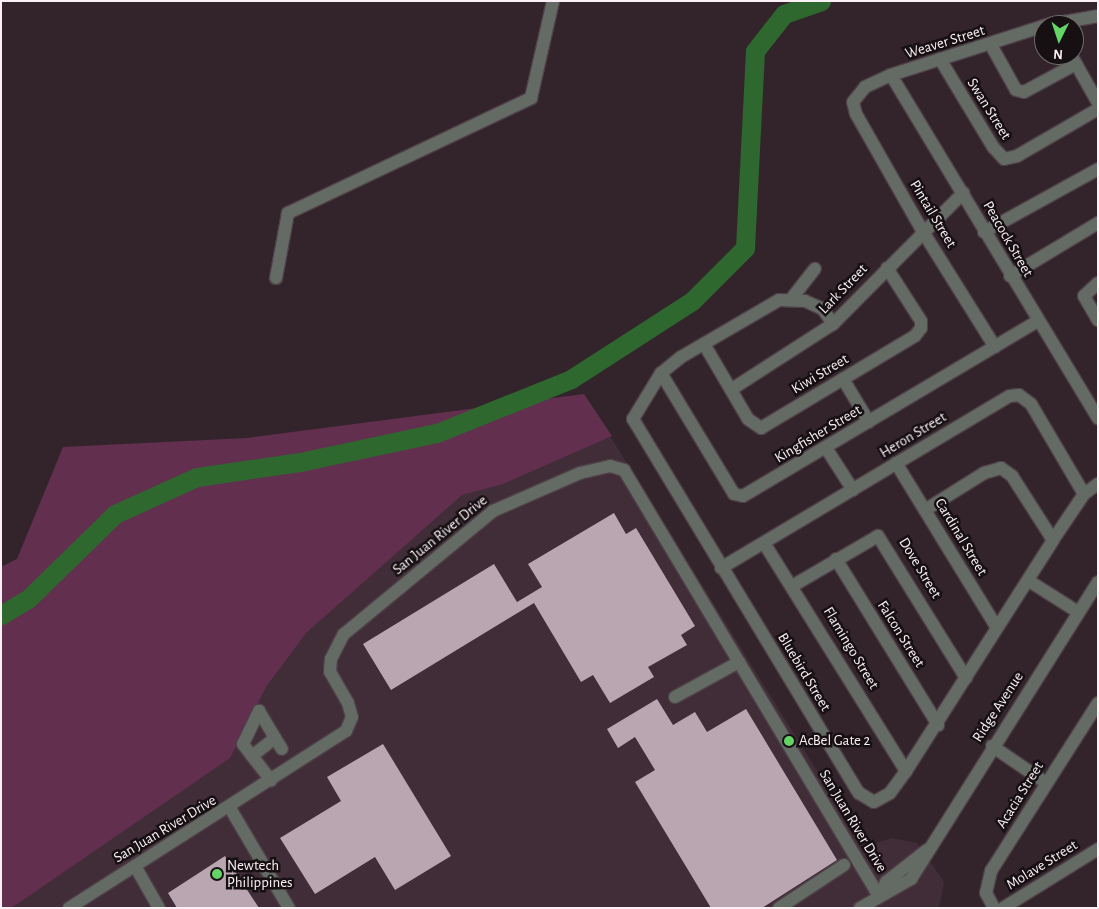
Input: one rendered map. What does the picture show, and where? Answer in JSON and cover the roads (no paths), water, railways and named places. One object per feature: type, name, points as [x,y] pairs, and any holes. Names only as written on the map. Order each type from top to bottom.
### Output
[{"type":"street","points":[[276,278],[288,213],[531,98],[554,1]]},
{"type":"street","name":"Weaver Street","points":[[1084,19],[1098,16]]},
{"type":"street","name":"Weaver Street","points":[[858,94],[891,75],[1034,30]]},
{"type":"street","points":[[991,45],[1016,90],[1024,92],[1066,65]]},
{"type":"street","name":"Swan Street","points":[[940,59],[993,147],[1004,159],[1017,156],[1098,109]]},
{"type":"street","points":[[1077,65],[1098,103]]},
{"type":"street","name":"Peacock Street","points":[[891,75],[963,192],[1010,276],[1098,418]]},
{"type":"street","name":"Pintail Street","points":[[858,94],[853,102],[856,114],[922,230],[995,347]]},
{"type":"street","points":[[984,232],[1098,169]]},
{"type":"street","name":"Lark Street","points":[[732,389],[833,324],[922,230],[963,192]]},
{"type":"street","points":[[1010,276],[1098,223]]},
{"type":"street","name":"Kiwi Street","points":[[704,344],[752,424],[761,428],[914,336],[921,328],[922,321],[887,268]]},
{"type":"street","points":[[815,269],[792,298],[824,309],[833,324]]},
{"type":"street","points":[[1098,283],[1084,296],[1098,320]]},
{"type":"street","name":"Bluebird Street","points":[[792,298],[779,300],[704,344],[661,373],[636,410],[633,419],[636,428],[859,793],[874,802],[890,793],[938,725],[1053,540],[1084,494],[1098,484]]},
{"type":"street","name":"Kingfisher Street","points":[[661,373],[734,494],[750,494],[1038,321]]},
{"type":"street","points":[[843,379],[869,422]]},
{"type":"street","name":"Heron Street","points":[[721,568],[1010,396],[1019,395],[1031,404],[1084,494]]},
{"type":"street","points":[[826,448],[853,490]]},
{"type":"street","name":"Cardinal Street","points":[[896,463],[997,628]]},
{"type":"street","name":"San Juan River Drive","points":[[69,908],[230,808],[346,731],[352,717],[348,703],[330,672],[331,658],[344,634],[493,511],[580,473],[610,466],[624,470],[879,896]]},
{"type":"street","points":[[926,510],[984,473],[1001,468],[1012,476],[1053,540]]},
{"type":"street","name":"Dove Street","points":[[794,585],[874,537],[883,538],[966,678]]},
{"type":"street","name":"Flamingo Street","points":[[764,542],[794,585],[906,771]]},
{"type":"street","name":"Falcon Street","points":[[836,559],[938,725]]},
{"type":"street","points":[[1029,581],[1078,612]]},
{"type":"street","name":"Ridge Avenue","points":[[860,908],[911,879],[992,746],[1098,582]]},
{"type":"street","points":[[675,698],[739,662]]},
{"type":"street","name":"Acacia Street","points":[[994,908],[986,893],[989,877],[1046,782],[1098,703]]},
{"type":"street","points":[[271,780],[243,744],[259,711],[282,749]]},
{"type":"street","points":[[252,756],[275,738]]},
{"type":"street","points":[[992,746],[1046,782]]},
{"type":"street","points":[[230,808],[289,908]]},
{"type":"street","name":"Molave Street","points":[[1003,908],[1098,850]]},
{"type":"street","points":[[778,908],[793,904],[844,865]]},
{"type":"street","points":[[135,866],[159,908]]},
{"type":"waterway","points":[[1,615],[28,599],[115,514],[197,477],[300,462],[437,433],[571,379],[692,301],[745,248],[755,51],[784,14],[821,1]]},
{"type":"place","name":"AcBel Gate 2","points":[[789,741]]},
{"type":"place","name":"Newtech Philippines","points":[[217,874]]}]
